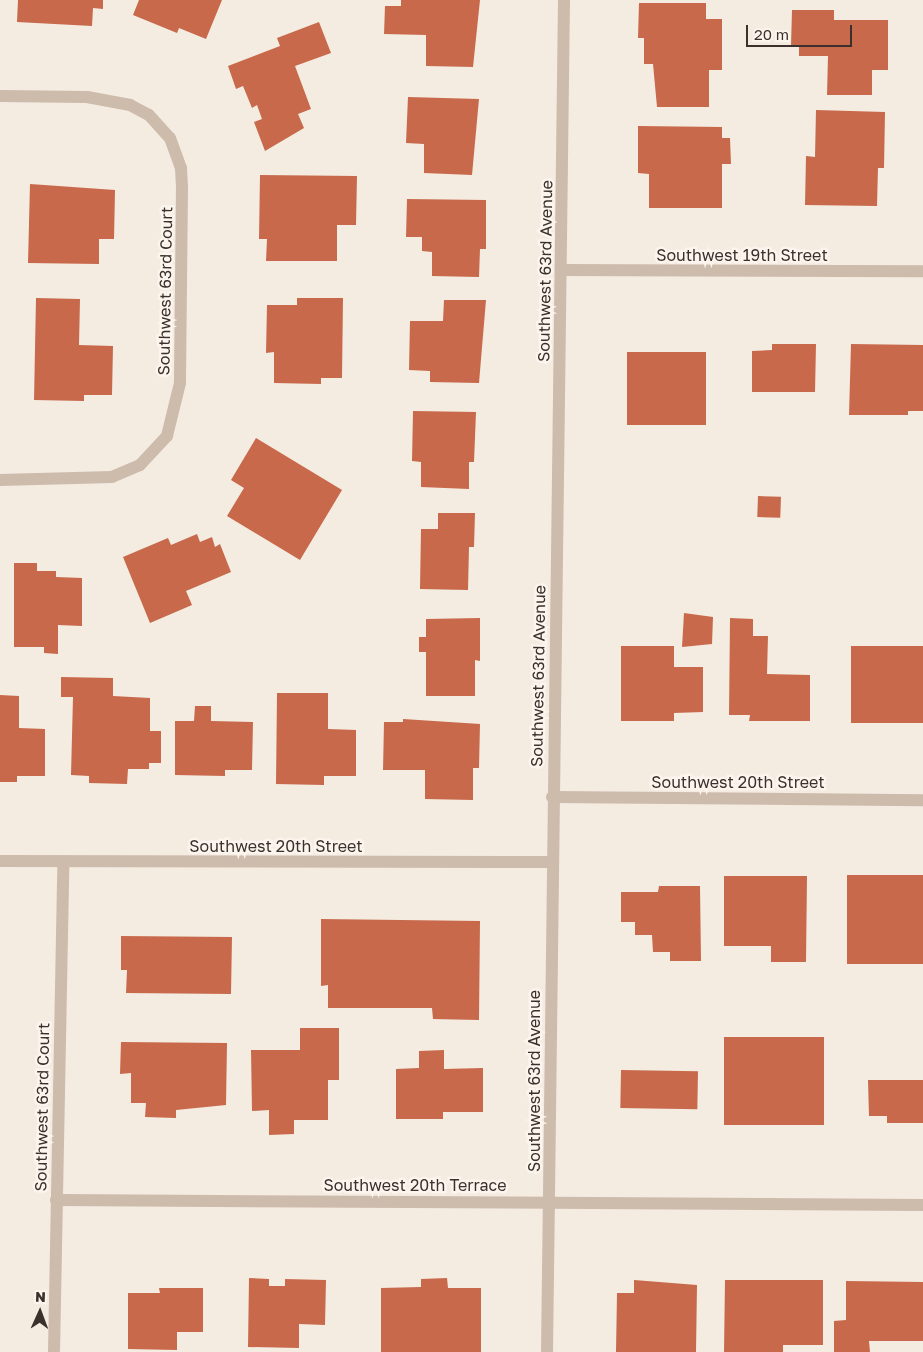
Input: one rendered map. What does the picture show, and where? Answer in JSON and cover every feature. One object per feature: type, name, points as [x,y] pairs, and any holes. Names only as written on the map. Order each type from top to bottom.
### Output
[{"type":"street","name":"Southwest 63rd Avenue","points":[[547,1352],[552,797],[562,270],[564,0]]},
{"type":"street","name":"Southwest 63rd Court","points":[[0,96],[110,100],[130,105],[160,125],[176,151],[182,187],[180,383],[172,425],[152,455],[128,472],[112,477],[0,480]]},
{"type":"street","name":"Southwest 19th Street","points":[[562,270],[923,271]]},
{"type":"street","name":"Southwest 20th Street","points":[[552,797],[923,800]]},
{"type":"street","name":"Southwest 20th Street","points":[[0,861],[552,862]]},
{"type":"street","name":"Southwest 63rd Court","points":[[54,1352],[63,862]]},
{"type":"street","name":"Southwest 20th Terrace","points":[[56,1200],[923,1205]]},
{"type":"building","points":[[18,0],[103,0],[103,9],[93,8],[92,26],[17,22]]},
{"type":"building","points":[[139,0],[222,0],[206,39],[179,28],[177,33],[133,15]]},
{"type":"building","points":[[401,0],[480,0],[473,67],[426,66],[426,35],[384,34],[385,6],[401,6]]},
{"type":"building","points":[[639,3],[706,3],[706,19],[722,19],[722,70],[709,70],[709,107],[657,107],[653,64],[644,64],[644,38],[638,38]]},
{"type":"building","points":[[792,10],[834,10],[834,20],[888,20],[888,70],[872,70],[872,95],[827,95],[828,56],[799,56],[799,46],[791,46]]},
{"type":"building","points":[[319,22],[331,53],[295,66],[311,109],[298,114],[304,128],[265,151],[254,122],[262,119],[257,105],[252,108],[243,86],[236,89],[228,66],[280,46],[277,38]]},
{"type":"building","points":[[408,97],[479,99],[472,175],[424,173],[424,144],[406,143]]},
{"type":"building","points":[[816,110],[885,112],[884,168],[878,168],[877,206],[805,205],[806,156],[815,157]]},
{"type":"building","points":[[638,126],[722,127],[722,138],[730,138],[731,164],[722,164],[722,208],[649,208],[649,174],[638,173]]},
{"type":"building","points":[[260,175],[357,176],[356,225],[337,225],[337,261],[266,261],[267,239],[259,239]]},
{"type":"building","points":[[30,184],[115,190],[114,239],[99,239],[99,264],[28,263]]},
{"type":"building","points":[[407,199],[486,200],[486,249],[480,249],[479,277],[432,276],[432,252],[422,251],[422,237],[406,237]]},
{"type":"building","points":[[36,298],[80,299],[79,345],[113,346],[112,395],[84,395],[84,401],[34,400]]},
{"type":"building","points":[[297,298],[343,298],[342,378],[321,378],[321,384],[274,383],[274,352],[266,353],[267,305],[297,305]]},
{"type":"building","points":[[444,300],[486,300],[479,383],[430,382],[430,371],[409,370],[410,321],[443,321]]},
{"type":"building","points":[[772,344],[816,344],[815,392],[752,392],[752,351],[772,350]]},
{"type":"building","points":[[851,344],[923,345],[923,411],[908,411],[908,415],[849,415]]},
{"type":"building","points":[[627,352],[706,352],[706,425],[627,425]]},
{"type":"building","points":[[413,411],[476,412],[474,462],[469,462],[469,489],[421,487],[421,462],[412,461]]},
{"type":"building","points":[[256,438],[342,490],[300,560],[227,516],[244,488],[231,480]]},
{"type":"building","points":[[758,496],[781,497],[780,518],[757,517]]},
{"type":"building","points":[[438,513],[475,513],[474,547],[469,547],[468,590],[420,589],[421,529],[438,529]]},
{"type":"building","points":[[197,534],[200,542],[212,537],[215,547],[220,544],[231,572],[186,591],[192,605],[150,623],[123,557],[168,538],[171,545]]},
{"type":"building","points":[[14,563],[37,563],[37,571],[56,571],[56,577],[82,578],[82,626],[58,625],[58,654],[44,653],[44,647],[14,647]]},
{"type":"building","points":[[684,613],[713,617],[712,644],[682,647]]},
{"type":"building","points":[[480,618],[480,661],[475,660],[475,696],[426,696],[426,652],[419,652],[419,637],[426,637],[426,619]]},
{"type":"building","points":[[730,618],[753,619],[753,636],[768,636],[767,674],[810,675],[810,721],[749,721],[750,715],[729,715]]},
{"type":"building","points":[[621,646],[674,646],[674,667],[703,667],[703,712],[674,713],[674,721],[621,721]]},
{"type":"building","points":[[851,646],[923,646],[923,723],[851,723]]},
{"type":"building","points":[[61,677],[113,678],[113,696],[150,698],[150,731],[161,731],[161,763],[149,763],[149,769],[128,769],[127,784],[89,783],[89,776],[71,775],[73,697],[61,697]]},
{"type":"building","points":[[277,693],[328,693],[328,729],[356,730],[356,776],[324,776],[324,785],[276,784]]},
{"type":"building","points":[[0,695],[19,696],[19,728],[45,729],[45,776],[17,776],[17,782],[0,782]]},
{"type":"building","points":[[195,706],[211,706],[211,721],[253,722],[252,770],[225,770],[225,776],[175,775],[175,721],[194,721]]},
{"type":"building","points":[[403,719],[480,724],[479,768],[473,768],[473,800],[425,799],[425,770],[383,770],[384,722],[403,722]]},
{"type":"building","points":[[847,875],[923,875],[923,964],[847,964]]},
{"type":"building","points":[[724,876],[807,876],[806,962],[771,962],[771,946],[724,946]]},
{"type":"building","points":[[659,886],[700,886],[701,961],[670,961],[670,952],[653,952],[652,935],[635,935],[635,922],[621,922],[621,892],[658,892]]},
{"type":"building","points":[[321,919],[480,921],[479,1020],[433,1019],[432,1008],[328,1008],[328,985],[321,986]]},
{"type":"building","points":[[121,936],[232,937],[231,994],[126,993],[127,970],[121,970]]},
{"type":"building","points":[[300,1028],[339,1028],[339,1080],[328,1080],[328,1120],[294,1120],[294,1134],[269,1135],[269,1110],[252,1111],[251,1050],[300,1050]]},
{"type":"building","points":[[724,1037],[824,1037],[824,1125],[724,1125]]},
{"type":"building","points":[[121,1042],[227,1043],[226,1105],[176,1110],[176,1118],[145,1117],[146,1103],[131,1103],[131,1073],[120,1074]]},
{"type":"building","points":[[444,1050],[444,1069],[483,1068],[483,1112],[443,1112],[443,1119],[396,1119],[396,1069],[419,1068],[419,1051]]},
{"type":"building","points":[[621,1070],[698,1071],[697,1109],[620,1108]]},
{"type":"building","points":[[868,1080],[923,1080],[923,1123],[887,1123],[887,1116],[869,1116]]},
{"type":"building","points":[[249,1278],[269,1279],[269,1286],[285,1286],[285,1279],[326,1280],[325,1325],[299,1324],[299,1348],[248,1347]]},
{"type":"building","points":[[447,1278],[448,1288],[481,1288],[481,1352],[381,1352],[381,1288],[421,1287],[421,1279]]},
{"type":"building","points":[[634,1280],[697,1285],[696,1352],[616,1352],[617,1293],[634,1293]]},
{"type":"building","points":[[725,1280],[823,1280],[823,1345],[783,1345],[783,1352],[724,1352]]},
{"type":"building","points":[[846,1281],[923,1282],[923,1341],[869,1341],[870,1352],[834,1352],[834,1321],[846,1320]]},
{"type":"building","points":[[159,1288],[203,1288],[203,1332],[177,1332],[177,1350],[128,1349],[128,1293],[160,1293]]}]
